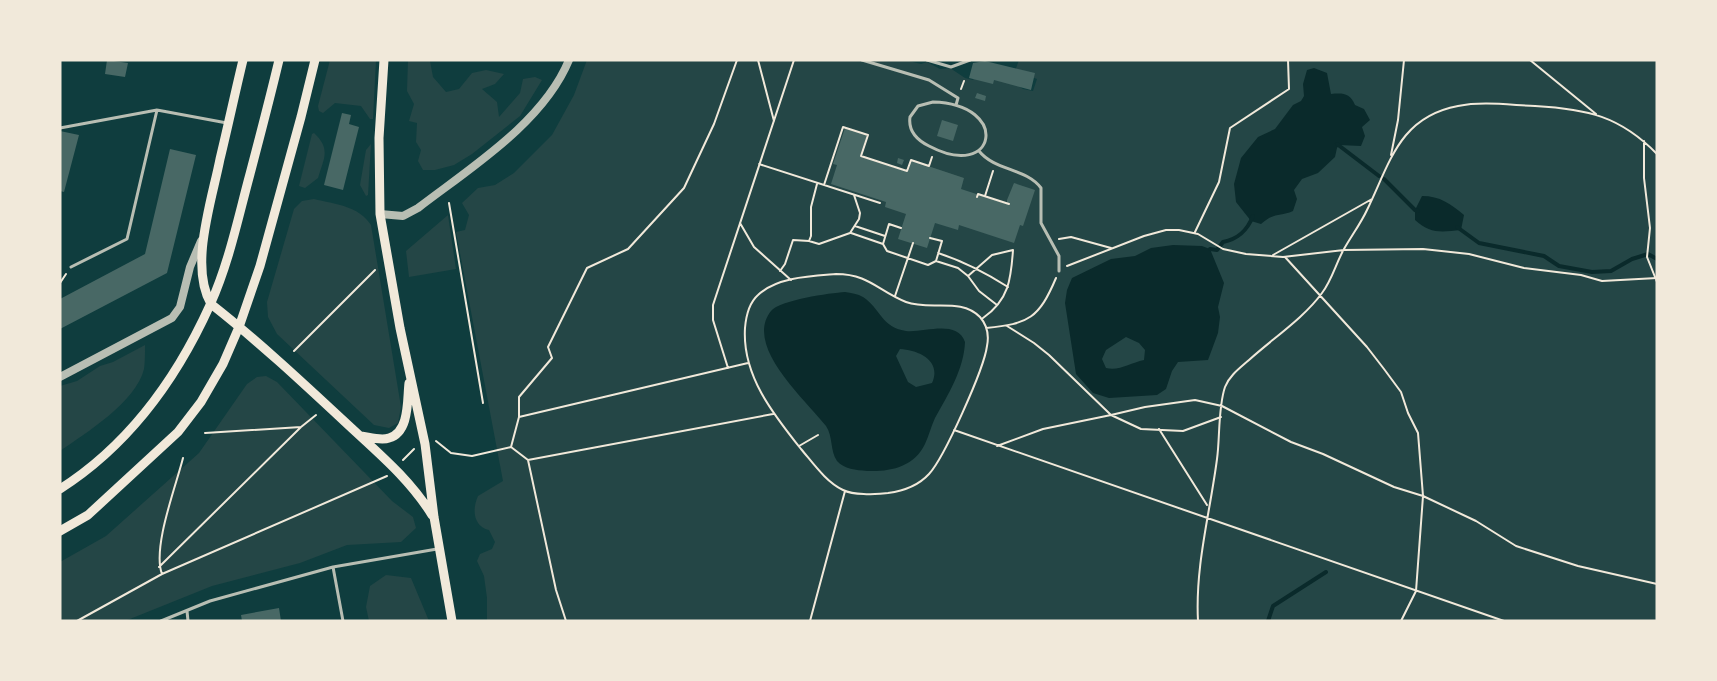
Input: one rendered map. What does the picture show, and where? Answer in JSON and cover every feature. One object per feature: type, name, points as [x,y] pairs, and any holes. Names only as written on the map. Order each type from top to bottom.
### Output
[{"type":"main road","points":[[243,60],[205,231],[202,270],[204,293],[210,304],[239,327],[395,467],[419,493],[434,517]]},
{"type":"main road","points":[[60,531],[88,515],[178,432],[201,402],[223,364],[239,327],[260,266],[315,60]]},
{"type":"main road","points":[[384,60],[379,138],[380,214],[425,444],[434,517],[452,621]]},
{"type":"main road","points":[[60,489],[105,454],[142,417],[169,383],[210,304],[229,253],[278,62]]},
{"type":"main road","points":[[360,436],[390,438],[399,433],[404,423],[410,374]]},
{"type":"street","points":[[380,214],[402,216],[418,208],[516,132],[546,100],[569,60]]},
{"type":"street","points":[[60,377],[172,318],[180,307],[190,267],[205,231]]},
{"type":"lane","points":[[861,60],[929,80],[958,98],[956,106]]},
{"type":"lane","points":[[927,60],[951,67],[970,60]]},
{"type":"lane","points":[[929,102],[945,103],[975,114],[984,124],[987,138],[979,151],[971,155],[958,155],[934,149],[919,140],[909,124],[911,114],[918,106],[929,102]]},
{"type":"lane","points":[[60,128],[157,110],[228,123]]},
{"type":"lane","points":[[71,267],[127,239],[157,110]]},
{"type":"lane","points":[[979,151],[987,160],[1032,180],[1039,186],[1042,195],[1041,223],[1060,259],[1059,271]]},
{"type":"lane","points":[[161,621],[210,601],[333,567],[440,549]]},
{"type":"lane","points":[[333,567],[343,621]]},
{"type":"lane","points":[[187,610],[188,621]]},
{"type":"path","points":[[511,447],[519,417],[519,397],[552,358],[548,347],[587,268],[628,249],[684,188],[714,124],[736,60]]},
{"type":"path","points":[[758,60],[774,121]]},
{"type":"path","points":[[728,368],[712,310],[794,60]]},
{"type":"path","points":[[1194,233],[1219,182],[1230,128],[1289,89],[1288,60]]},
{"type":"path","points":[[1389,160],[1398,120],[1404,60]]},
{"type":"path","points":[[1530,60],[1598,116]]},
{"type":"path","points":[[1198,621],[1201,559],[1217,459],[1225,388],[1233,375],[1320,296],[1329,283],[1399,142],[1434,114],[1459,106],[1545,107],[1598,116],[1621,124],[1657,154]]},
{"type":"path","points":[[824,185],[843,127],[868,135],[861,156],[907,171],[910,167],[910,160],[929,166],[934,149]]},
{"type":"path","points":[[987,328],[1007,326],[1029,319],[1047,298],[1059,271],[1064,267],[1166,230],[1194,233],[1223,249],[1271,256],[1285,257],[1344,250],[1423,249],[1469,254],[1524,268],[1581,275],[1602,281],[1656,279],[1647,257],[1650,228],[1644,178],[1644,141]]},
{"type":"path","points":[[759,164],[880,203]]},
{"type":"path","points":[[985,196],[995,164]]},
{"type":"path","points":[[809,241],[811,207],[818,183]]},
{"type":"path","points":[[977,197],[978,194],[1003,204],[1010,204]]},
{"type":"path","points":[[780,271],[785,264],[793,240],[819,244],[850,233],[860,213],[854,195]]},
{"type":"path","points":[[1271,256],[1372,199]]},
{"type":"path","points":[[449,203],[483,404]]},
{"type":"path","points":[[740,222],[754,247],[791,280]]},
{"type":"path","points":[[901,228],[889,224],[883,243],[887,251],[928,265],[936,261],[958,268],[968,276],[979,291],[998,306]]},
{"type":"path","points":[[855,226],[885,236]]},
{"type":"path","points":[[850,233],[883,243]]},
{"type":"path","points":[[1050,240],[1071,237],[1113,248]]},
{"type":"path","points":[[930,238],[942,242],[936,261]]},
{"type":"path","points":[[895,296],[913,243]]},
{"type":"path","points":[[968,276],[992,255],[1013,250],[1008,287],[998,306],[982,319]]},
{"type":"path","points":[[938,253],[961,261],[1008,287]]},
{"type":"path","points":[[1285,257],[1367,347],[1401,392],[1418,433],[1423,496],[1416,591],[1401,621]]},
{"type":"path","points":[[60,283],[71,267]]},
{"type":"path","points":[[294,351],[375,270]]},
{"type":"path","points":[[822,275],[858,276],[895,296],[918,305],[964,306],[982,319],[987,328],[988,339],[984,359],[954,430],[935,467],[916,485],[902,491],[888,493],[845,491],[816,468],[774,414],[748,363],[745,332],[750,306],[756,296],[766,288],[791,280],[822,275]]},
{"type":"path","points":[[1007,326],[1049,355],[1111,416],[1141,429],[1183,430],[1221,417]]},
{"type":"path","points":[[519,417],[748,363]]},
{"type":"path","points":[[997,446],[1043,429],[1145,407],[1195,400],[1222,406],[1291,442],[1323,454],[1394,487],[1423,496],[1476,521],[1516,546],[1578,566],[1657,584]]},
{"type":"path","points":[[159,567],[316,414]]},
{"type":"path","points":[[528,460],[774,414]]},
{"type":"path","points":[[205,433],[301,427]]},
{"type":"path","points":[[1159,429],[1209,507]]},
{"type":"path","points":[[954,430],[1504,621]]},
{"type":"path","points":[[799,446],[818,435]]},
{"type":"path","points":[[436,441],[451,453],[472,456],[511,447]]},
{"type":"path","points":[[401,462],[417,446]]},
{"type":"path","points":[[511,447],[528,460],[554,580],[566,621]]},
{"type":"path","points":[[162,574],[159,567],[159,547],[183,458]]},
{"type":"path","points":[[77,621],[162,574],[385,478]]},
{"type":"path","points":[[810,621],[845,491]]},
{"type":"shaded area","points":[[330,60],[376,60],[373,119],[370,119],[361,106],[335,103],[323,113],[319,111],[318,106]]},
{"type":"shaded area","points":[[408,60],[430,61],[433,77],[446,92],[459,89],[472,73],[486,70],[504,74],[495,84],[482,89],[497,102],[499,117],[520,93],[523,79],[535,77],[542,80],[520,116],[472,154],[454,165],[435,170],[423,170],[418,161],[421,150],[416,142],[417,123],[409,121],[414,104],[407,91]]},
{"type":"shaded area","points":[[587,60],[905,60],[921,64],[927,62],[940,69],[950,68],[965,78],[973,80],[976,76],[1009,80],[1023,89],[1033,91],[1037,79],[1015,71],[1019,60],[1657,60],[1657,621],[487,621],[484,576],[477,561],[480,554],[492,549],[495,542],[489,530],[477,521],[475,506],[478,496],[503,481],[456,232],[465,230],[469,215],[462,203],[478,188],[495,185],[514,173],[552,135],[574,95]]},
{"type":"shaded area","points":[[1314,68],[1327,73],[1331,94],[1346,95],[1355,105],[1364,109],[1370,120],[1362,127],[1365,136],[1361,146],[1339,145],[1335,157],[1318,173],[1302,179],[1294,190],[1297,199],[1293,211],[1273,216],[1261,224],[1251,221],[1236,202],[1234,184],[1241,158],[1258,137],[1275,129],[1293,105],[1301,101],[1304,96],[1303,84],[1307,70]]},
{"type":"shaded area","points":[[314,133],[323,144],[325,154],[318,178],[305,188],[299,186]]},
{"type":"shaded area","points":[[371,144],[368,195],[366,196],[360,185],[366,150]]},
{"type":"shaded area","points":[[1422,196],[1445,201],[1464,215],[1461,230],[1436,231],[1420,225],[1415,220],[1415,210]]},
{"type":"shaded area","points":[[314,199],[353,210],[371,225],[401,407],[398,423],[389,428],[374,425],[277,334],[268,317],[267,302],[294,209],[302,201]]},
{"type":"shaded area","points":[[448,215],[456,269],[409,277],[406,251]]},
{"type":"shaded area","points":[[1173,245],[1202,246],[1210,249],[1224,283],[1218,307],[1220,317],[1218,333],[1208,360],[1178,362],[1172,371],[1166,389],[1157,395],[1109,398],[1093,393],[1076,374],[1065,303],[1067,290],[1072,278],[1111,259],[1135,256],[1151,248]],"holes":[[[1126,337],[1139,343],[1145,350],[1144,360],[1120,368],[1106,368],[1102,359],[1106,350]]]},
{"type":"shaded area","points":[[845,292],[863,297],[886,322],[898,329],[913,331],[948,329],[961,335],[965,342],[962,362],[925,444],[915,458],[893,469],[867,471],[850,469],[837,461],[826,426],[781,372],[765,340],[765,325],[771,311],[776,307],[806,298]],"holes":[[[900,349],[921,354],[931,363],[934,369],[932,383],[916,387],[908,382],[896,356]]]},
{"type":"shaded area","points":[[145,345],[144,369],[131,393],[109,416],[60,451],[60,386],[77,381],[100,366],[113,362]]},
{"type":"shaded area","points":[[266,376],[277,382],[392,501],[413,517],[416,528],[401,542],[347,545],[300,563],[212,586],[125,621],[60,621],[60,562],[106,536],[199,453],[247,384],[257,377]]},
{"type":"shaded area","points":[[386,575],[411,578],[429,621],[369,621],[366,607],[370,586]]},
{"type":"building","points":[[107,60],[128,63],[125,77],[105,74]]},
{"type":"building","points":[[985,61],[1035,73],[1031,90],[994,80],[993,84],[969,78],[973,63]]},
{"type":"building","points":[[977,93],[986,96],[985,101],[975,98]]},
{"type":"building","points":[[342,113],[351,115],[349,124],[359,127],[343,190],[324,185]]},
{"type":"building","points":[[942,120],[958,125],[953,141],[937,136]]},
{"type":"building","points":[[845,128],[867,135],[861,156],[907,172],[911,160],[964,178],[961,189],[1007,204],[1014,183],[1035,190],[1023,226],[1020,225],[1014,243],[959,225],[958,230],[935,223],[927,248],[898,239],[906,214],[885,207],[886,202],[831,184],[837,165],[833,164]]},
{"type":"building","points":[[60,131],[79,135],[64,192],[60,191]]},
{"type":"building","points":[[170,149],[196,155],[167,273],[60,329],[60,299],[145,254]]},
{"type":"building","points":[[898,158],[904,160],[902,165],[897,163]]},
{"type":"building","points":[[279,608],[281,621],[242,621],[241,615]]},
{"type":"waterway","points":[[1337,144],[1379,176]]},
{"type":"waterway","points":[[1384,179],[1418,211]]},
{"type":"waterway","points":[[1210,249],[1217,250],[1223,242],[1241,234],[1253,216]]},
{"type":"waterway","points":[[1457,227],[1479,243],[1544,256],[1559,266],[1592,272],[1611,271],[1632,259],[1648,254],[1657,259]]},
{"type":"waterway","points":[[1268,621],[1273,606],[1326,572]]}]
